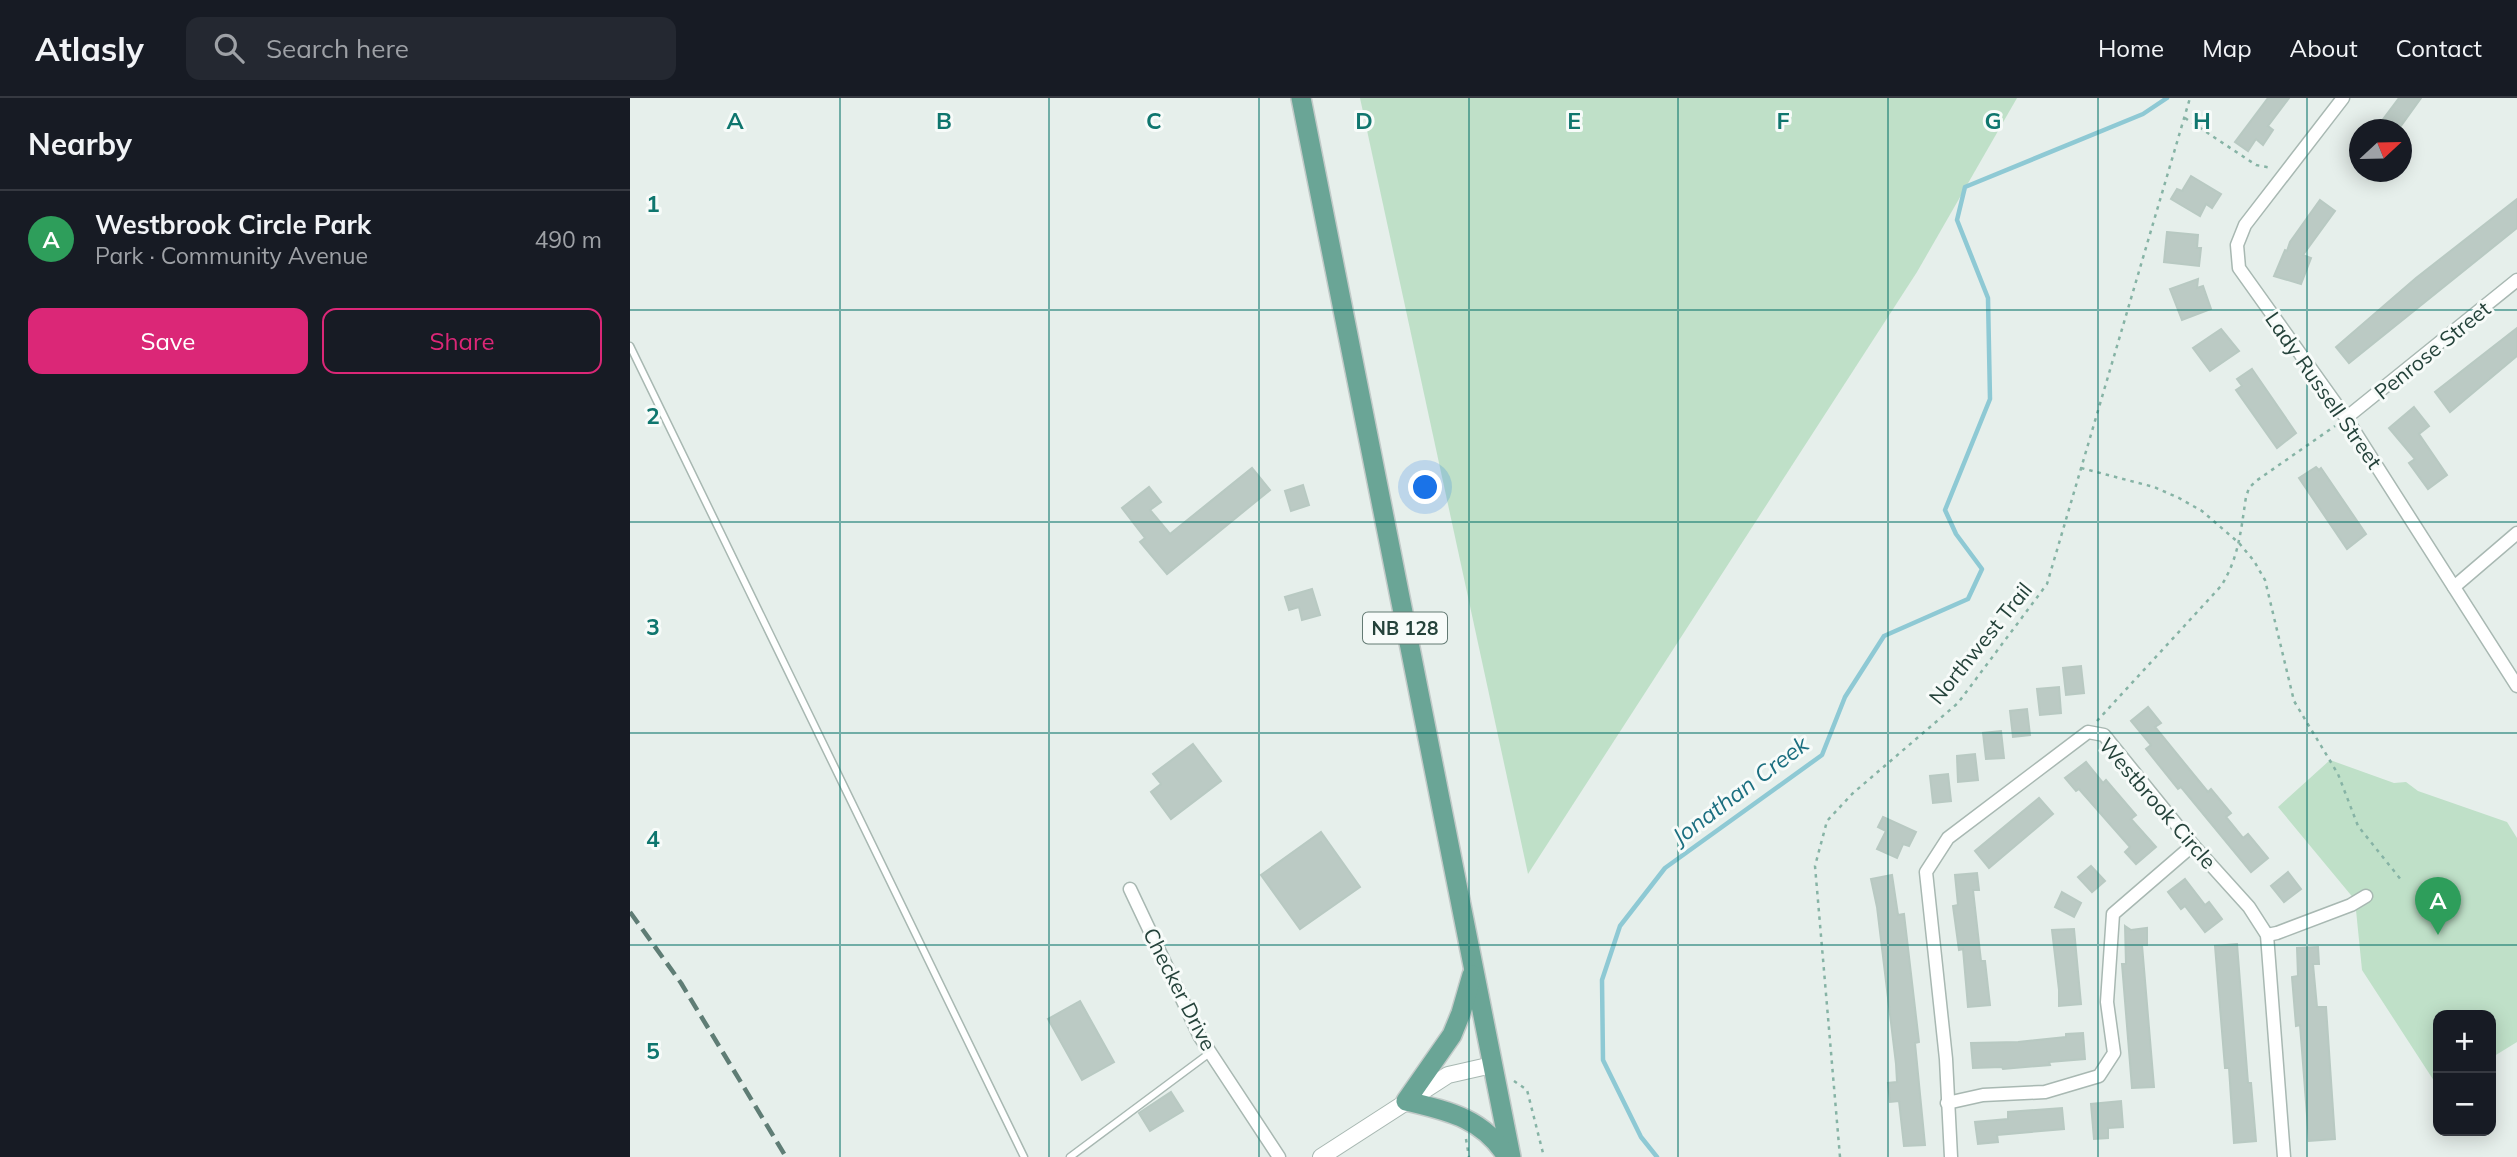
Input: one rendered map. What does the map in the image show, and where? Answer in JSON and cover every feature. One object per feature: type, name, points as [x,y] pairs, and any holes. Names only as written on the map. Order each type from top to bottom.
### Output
[{"type":"main road","name":"NB 128","points":[[1301,98],[1509,1157]]},
{"type":"main road","points":[[1473,971],[1452,1035],[1406,1101],[1453,1112],[1473,1122],[1509,1157]]},
{"type":"street","name":"Lady Russell Street","points":[[2343,98],[2245,225],[2237,245],[2239,268],[2346,418],[2517,686]]},
{"type":"street","name":"Penrose Street","points":[[2346,418],[2517,280]]},
{"type":"street","points":[[2454,587],[2517,533]]},
{"type":"street","name":"Westbrook Circle","points":[[1951,1157],[1946,1059],[1926,872],[1948,838],[2088,732],[2104,734],[2193,845],[2249,907],[2267,935],[2284,1157]]},
{"type":"street","points":[[1947,1103],[1983,1095],[2045,1092],[2099,1076],[2114,1053],[2107,1002],[2113,914],[2193,845]]},
{"type":"street","name":"Checker Drive","points":[[1130,889],[1200,1037],[1279,1157]]},
{"type":"street","points":[[2267,935],[2351,905],[2366,896]]},
{"type":"street","points":[[1321,1157],[1448,1075],[1492,1065]]},
{"type":"lane","points":[[630,346],[1024,1157]]},
{"type":"lane","points":[[1070,1157],[1211,1052]]},
{"type":"path","name":"Northwest Trail","points":[[1840,1157],[1815,866],[1827,821],[1852,794],[1958,703],[2047,584],[2190,98]]},
{"type":"path","points":[[2185,118],[2256,164],[2285,171]]},
{"type":"path","points":[[2088,732],[2221,586],[2233,565],[2249,488],[2346,418]]},
{"type":"path","points":[[2081,468],[2154,487],[2179,498],[2202,511],[2239,543],[2254,561],[2265,580],[2294,701],[2338,774],[2358,826],[2402,881]]},
{"type":"path","points":[[1527,1090],[1544,1157]]},
{"type":"green space","points":[[1360,98],[2017,98],[1917,272],[1528,874]]},
{"type":"green space","points":[[2330,760],[2394,783],[2406,782],[2418,791],[2507,822],[2517,838],[2517,1042],[2496,1055],[2496,1010],[2433,1010],[2433,1079],[2362,970],[2355,900],[2278,807]]},
{"type":"building","points":[[2268,98],[2289,98],[2268,126],[2273,130],[2263,145],[2256,139],[2248,151],[2235,142]]},
{"type":"building","points":[[2399,98],[2421,98],[2406,119],[2383,119]]},
{"type":"building","points":[[2191,176],[2221,194],[2212,208],[2206,204],[2200,216],[2171,199],[2177,189],[2182,191]]},
{"type":"building","points":[[2517,199],[2517,228],[2349,363],[2336,347],[2416,278]]},
{"type":"building","points":[[2320,200],[2335,211],[2303,255],[2311,258],[2301,284],[2274,276],[2285,250],[2287,251],[2290,242]]},
{"type":"building","points":[[2167,232],[2198,235],[2197,248],[2201,248],[2199,266],[2164,262]]},
{"type":"building","points":[[2198,279],[2197,288],[2203,286],[2211,309],[2182,320],[2170,289]]},
{"type":"building","points":[[2517,328],[2517,356],[2450,412],[2435,392]]},
{"type":"building","points":[[2221,329],[2239,351],[2210,371],[2193,348]]},
{"type":"building","points":[[2252,369],[2296,433],[2277,448],[2236,390],[2242,386],[2237,379]]},
{"type":"building","points":[[2414,407],[2429,426],[2419,434],[2447,475],[2428,489],[2409,463],[2415,459],[2389,428]]},
{"type":"building","points":[[2316,467],[2319,470],[2321,468],[2366,534],[2347,549],[2299,478]]},
{"type":"building","points":[[1252,468],[1270,490],[1167,574],[1140,542],[1145,538],[1122,508],[1149,487],[1161,502],[1150,510],[1170,534]]},
{"type":"building","points":[[1303,485],[1309,505],[1291,511],[1285,491]]},
{"type":"building","points":[[1312,589],[1320,615],[1302,620],[1299,607],[1289,610],[1285,597]]},
{"type":"building","points":[[2081,666],[2084,693],[2066,695],[2063,668]]},
{"type":"building","points":[[2059,687],[2061,713],[2040,715],[2037,689]]},
{"type":"building","points":[[2148,707],[2161,723],[2155,727],[2208,792],[2211,789],[2231,813],[2226,817],[2243,838],[2248,834],[2268,858],[2251,872],[2146,749],[2151,745],[2131,721]]},
{"type":"building","points":[[2027,709],[2030,735],[2013,737],[2010,711]]},
{"type":"building","points":[[2001,731],[2004,758],[1986,759],[1983,733]]},
{"type":"building","points":[[1193,744],[1221,781],[1171,819],[1151,792],[1161,784],[1153,774]]},
{"type":"building","points":[[1975,754],[1978,780],[1958,782],[1957,756]]},
{"type":"building","points":[[2086,762],[2103,783],[2106,780],[2136,815],[2131,819],[2156,847],[2136,864],[2125,852],[2130,847],[2079,789],[2076,791],[2065,778]]},
{"type":"building","points":[[1948,774],[1951,801],[1933,803],[1930,776]]},
{"type":"building","points":[[2039,798],[2053,814],[1989,868],[1975,851]]},
{"type":"building","points":[[1883,817],[1916,832],[1909,846],[1903,844],[1897,858],[1877,849],[1886,831],[1878,827]]},
{"type":"building","points":[[1321,832],[1360,887],[1300,929],[1261,875]]},
{"type":"building","points":[[2091,866],[2105,881],[2092,892],[2078,877]]},
{"type":"building","points":[[2288,872],[2301,889],[2284,902],[2271,886]]},
{"type":"building","points":[[1977,873],[1979,890],[1973,890],[1981,961],[1985,961],[1990,1005],[1968,1007],[1963,949],[1959,950],[1953,906],[1958,905],[1955,875]]},
{"type":"building","points":[[1892,875],[1898,915],[1904,914],[1919,1042],[1915,1043],[1925,1145],[1904,1146],[1899,1101],[1890,1102],[1888,1083],[1897,1082],[1896,1064],[1877,907],[1871,879]]},
{"type":"building","points":[[2185,879],[2205,905],[2209,902],[2222,919],[2205,932],[2185,906],[2181,909],[2168,892]]},
{"type":"building","points":[[2062,892],[2081,903],[2074,917],[2055,907]]},
{"type":"building","points":[[2125,926],[2131,930],[2147,928],[2147,945],[2142,945],[2154,1087],[2132,1088],[2122,964],[2126,964]]},
{"type":"building","points":[[2074,929],[2081,1004],[2059,1006],[2052,930]]},
{"type":"building","points":[[2237,944],[2248,1083],[2251,1083],[2256,1141],[2234,1143],[2229,1068],[2225,1068],[2215,946]]},
{"type":"building","points":[[2318,947],[2319,964],[2313,964],[2317,1007],[2326,1007],[2335,1139],[2309,1141],[2300,1025],[2296,1026],[2292,977],[2298,976],[2297,948]]},
{"type":"building","points":[[1080,1001],[1114,1062],[1082,1080],[1048,1019]]},
{"type":"building","points":[[2083,1033],[2085,1059],[2003,1069],[1973,1068],[1971,1043],[2018,1042]]},
{"type":"building","points":[[1171,1092],[1183,1111],[1150,1131],[1139,1113]]},
{"type":"building","points":[[2121,1101],[2123,1127],[2108,1128],[2108,1138],[2094,1139],[2091,1104]]},
{"type":"building","points":[[2062,1108],[2064,1129],[1997,1135],[1998,1142],[1978,1144],[1975,1122],[2008,1119],[2008,1112]]},
{"type":"waterway","name":"Jonathan Creek","points":[[1657,1157],[1641,1137],[1603,1060],[1602,980],[1620,926],[1665,868],[1822,755],[1845,697],[1884,636],[1968,599],[1982,569],[1956,534],[1945,510],[1990,399],[1988,298],[1957,220],[1965,187],[2143,114],[2167,98]]},
{"type":"railway","points":[[630,912],[681,983],[786,1157]]},
{"type":"place","name":"Westbrook Circle Park","points":[[2438,935]]}]
